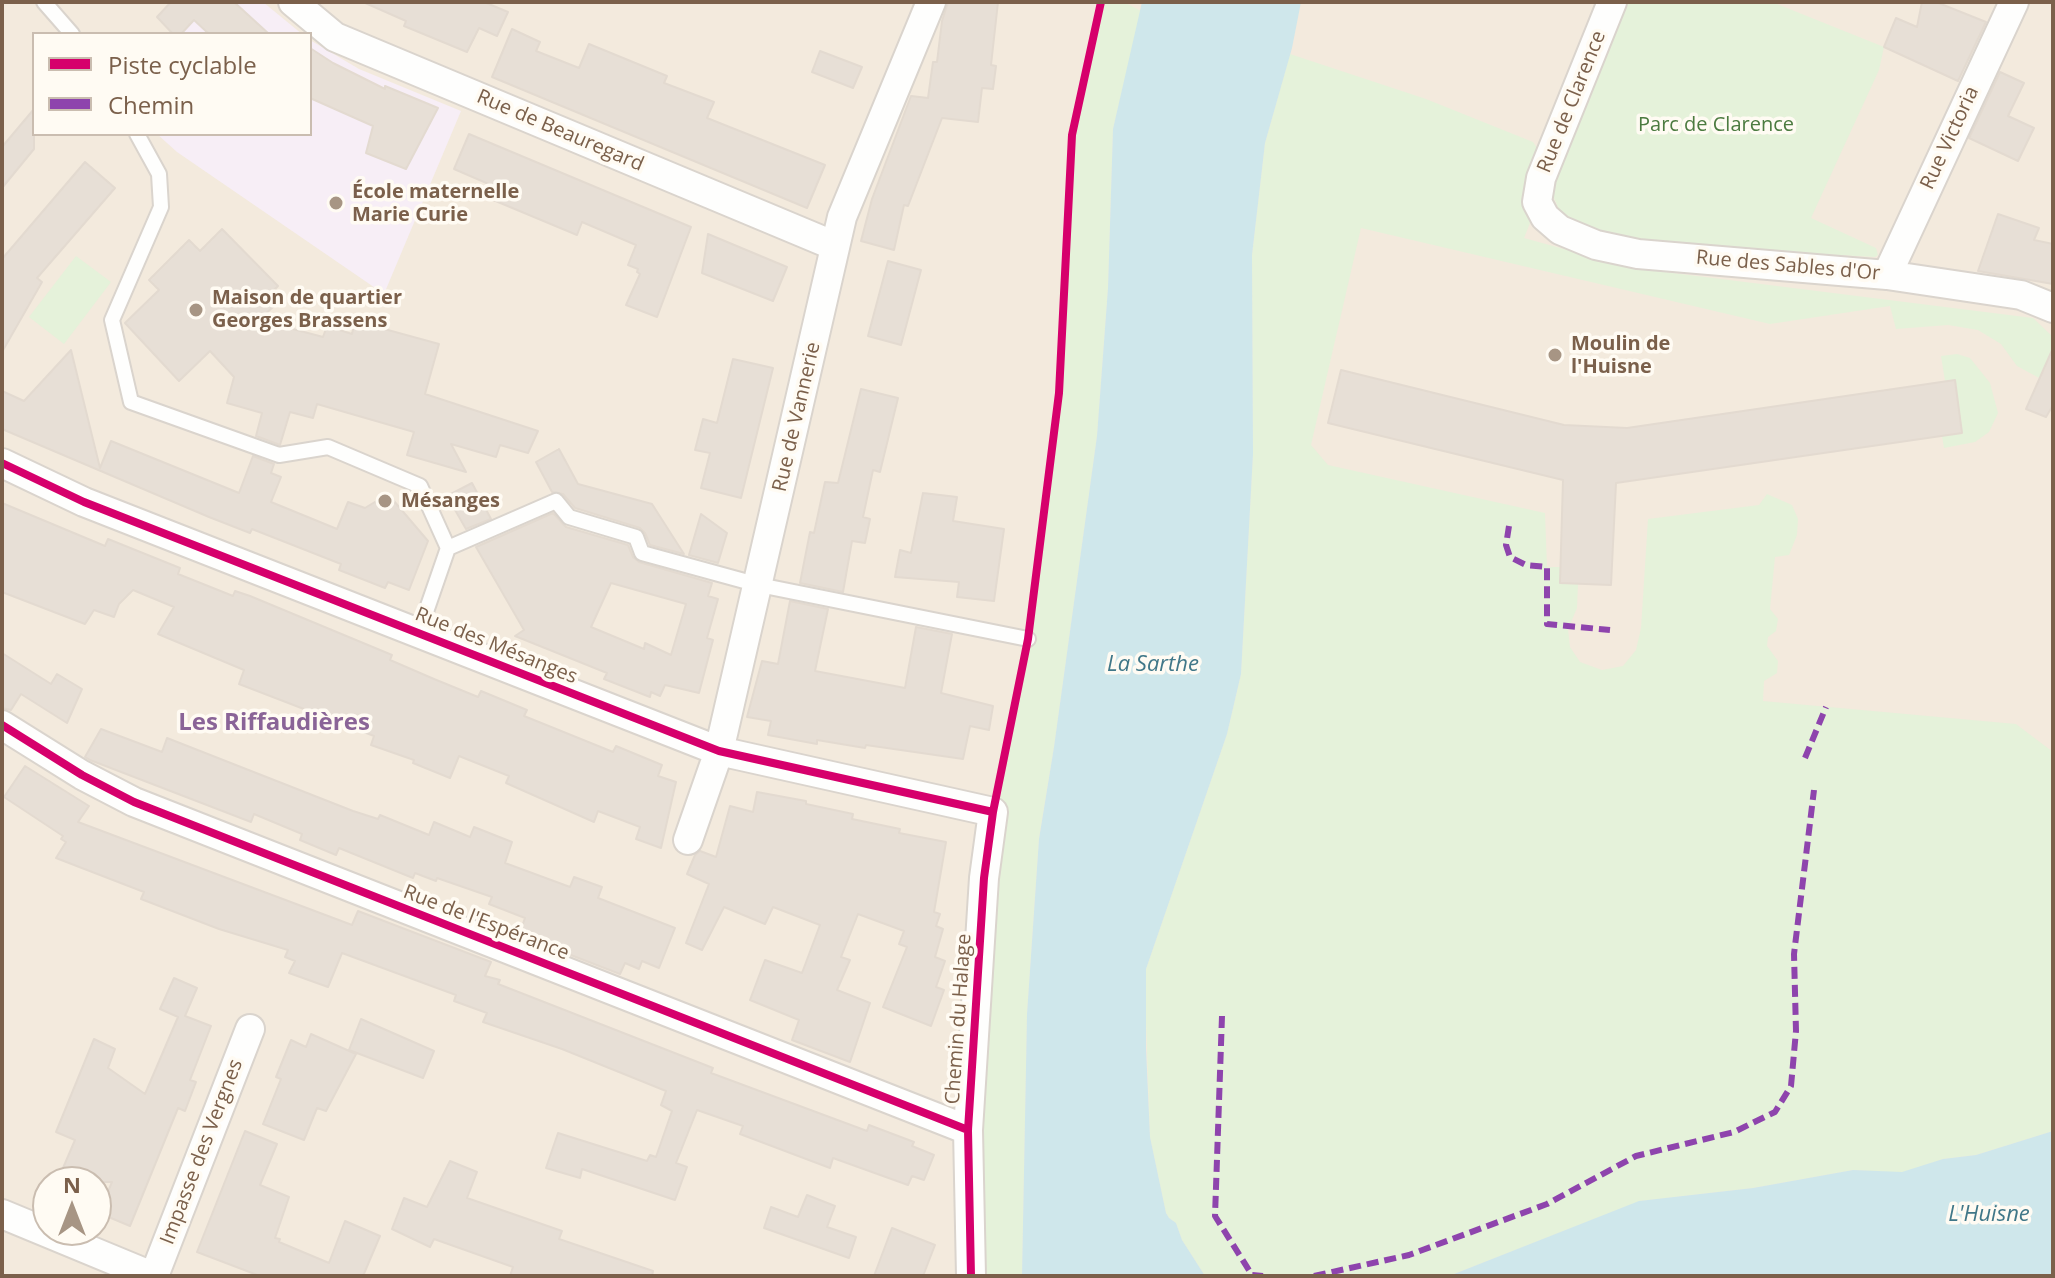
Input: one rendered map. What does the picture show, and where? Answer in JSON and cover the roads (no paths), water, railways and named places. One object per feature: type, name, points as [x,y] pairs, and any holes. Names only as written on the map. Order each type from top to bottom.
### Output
[{"type":"street","name":"Rue de Beauregard","points":[[293,2],[335,37],[835,246]]},
{"type":"street","name":"Rue de Vannerie","points":[[688,840],[719,751],[842,217],[931,2]]},
{"type":"street","name":"Rue de Clarence","points":[[1537,202],[1545,168],[1612,2]]},
{"type":"street","name":"Rue Victoria","points":[[1887,275],[2014,2]]},
{"type":"street","name":"Rue des Sables d'Or","points":[[1537,202],[1545,217],[1560,230],[1596,245],[1638,254],[1887,275],[2021,295],[2053,308]]},
{"type":"street","name":"Rue des Mésanges","points":[[2,463],[84,502],[719,751],[993,812]]},
{"type":"street","name":"Rue de l'Espérance","points":[[2,725],[82,775],[134,802],[968,1130]]},
{"type":"street","name":"Chemin du Halage","points":[[971,1276],[968,1130],[984,878],[993,812]]},
{"type":"street","name":"Impasse des Vergnes","points":[[153,1276],[250,1029]]},
{"type":"street","points":[[2,1214],[153,1276]]},
{"type":"lane","points":[[44,2],[70,32]]},
{"type":"lane","points":[[138,136],[159,174],[161,207],[112,320],[131,402],[279,455],[328,447],[420,486],[448,548],[419,632]]},
{"type":"lane","points":[[448,548],[556,501],[569,517],[636,537],[642,553],[759,585],[1028,639]]},
{"type":"water","name":"La Sarthe","points":[[1142,2],[1301,2],[1292,48],[1265,143],[1252,255],[1253,454],[1241,674],[1227,734],[1146,969],[1150,1137],[1166,1213],[1176,1223],[1182,1240],[1205,1276],[1022,1276],[1027,1014],[1039,839],[1097,436],[1108,288],[1113,129]]},
{"type":"water","name":"L'Huisne","points":[[2053,1131],[2053,1276],[1449,1276],[1639,1201],[1753,1188],[1853,1170],[1902,1172],[1943,1159],[1976,1155]]},
{"type":"place","name":"École maternelle Marie Curie","points":[[336,203]]},
{"type":"place","name":"Maison de quartier Georges Brassens","points":[[196,310]]},
{"type":"place","name":"Moulin de l'Huisne","points":[[1555,355]]},
{"type":"place","name":"Mésanges","points":[[385,501]]},
{"type":"district","name":"Les Riffaudières","points":[[274,723]]},
{"type":"park label","name":"Parc de Clarence","points":[[1716,125]]}]
